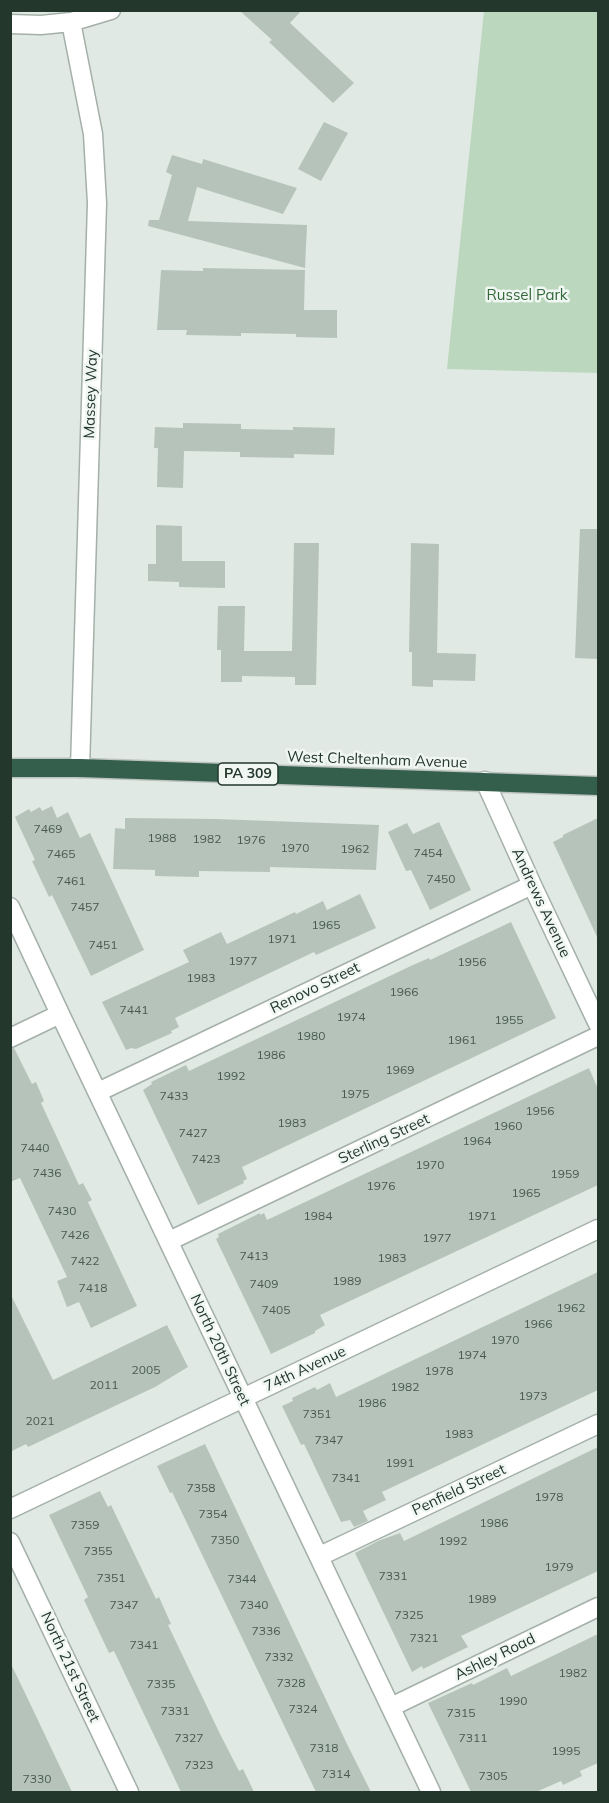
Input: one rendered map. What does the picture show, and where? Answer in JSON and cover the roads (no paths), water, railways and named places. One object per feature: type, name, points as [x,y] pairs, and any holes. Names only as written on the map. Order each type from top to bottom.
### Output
[{"type":"highway","name":"West Cheltenham Avenue","points":[[10,768],[80,768],[598,786]]},
{"type":"street","points":[[10,24],[41,25],[71,22],[111,10]]},
{"type":"street","name":"Massey Way","points":[[71,22],[93,134],[97,203],[80,768]]},
{"type":"street","name":"Andrews Avenue","points":[[485,781],[598,1024]]},
{"type":"street","name":"Renovo Street","points":[[98,1092],[532,885]]},
{"type":"street","name":"North 20th Street","points":[[10,907],[432,1792]]},
{"type":"street","points":[[10,1038],[60,1014]]},
{"type":"street","name":"Sterling Street","points":[[170,1241],[598,1036]]},
{"type":"street","name":"74th Avenue","points":[[10,1509],[598,1229]]},
{"type":"street","name":"Penfield Street","points":[[320,1556],[598,1424]]},
{"type":"street","name":"North 21st Street","points":[[10,1542],[129,1792]]},
{"type":"street","name":"Ashley Road","points":[[391,1707],[598,1607]]},
{"type":"park label","name":"Russel Park","points":[[527,295]]}]
